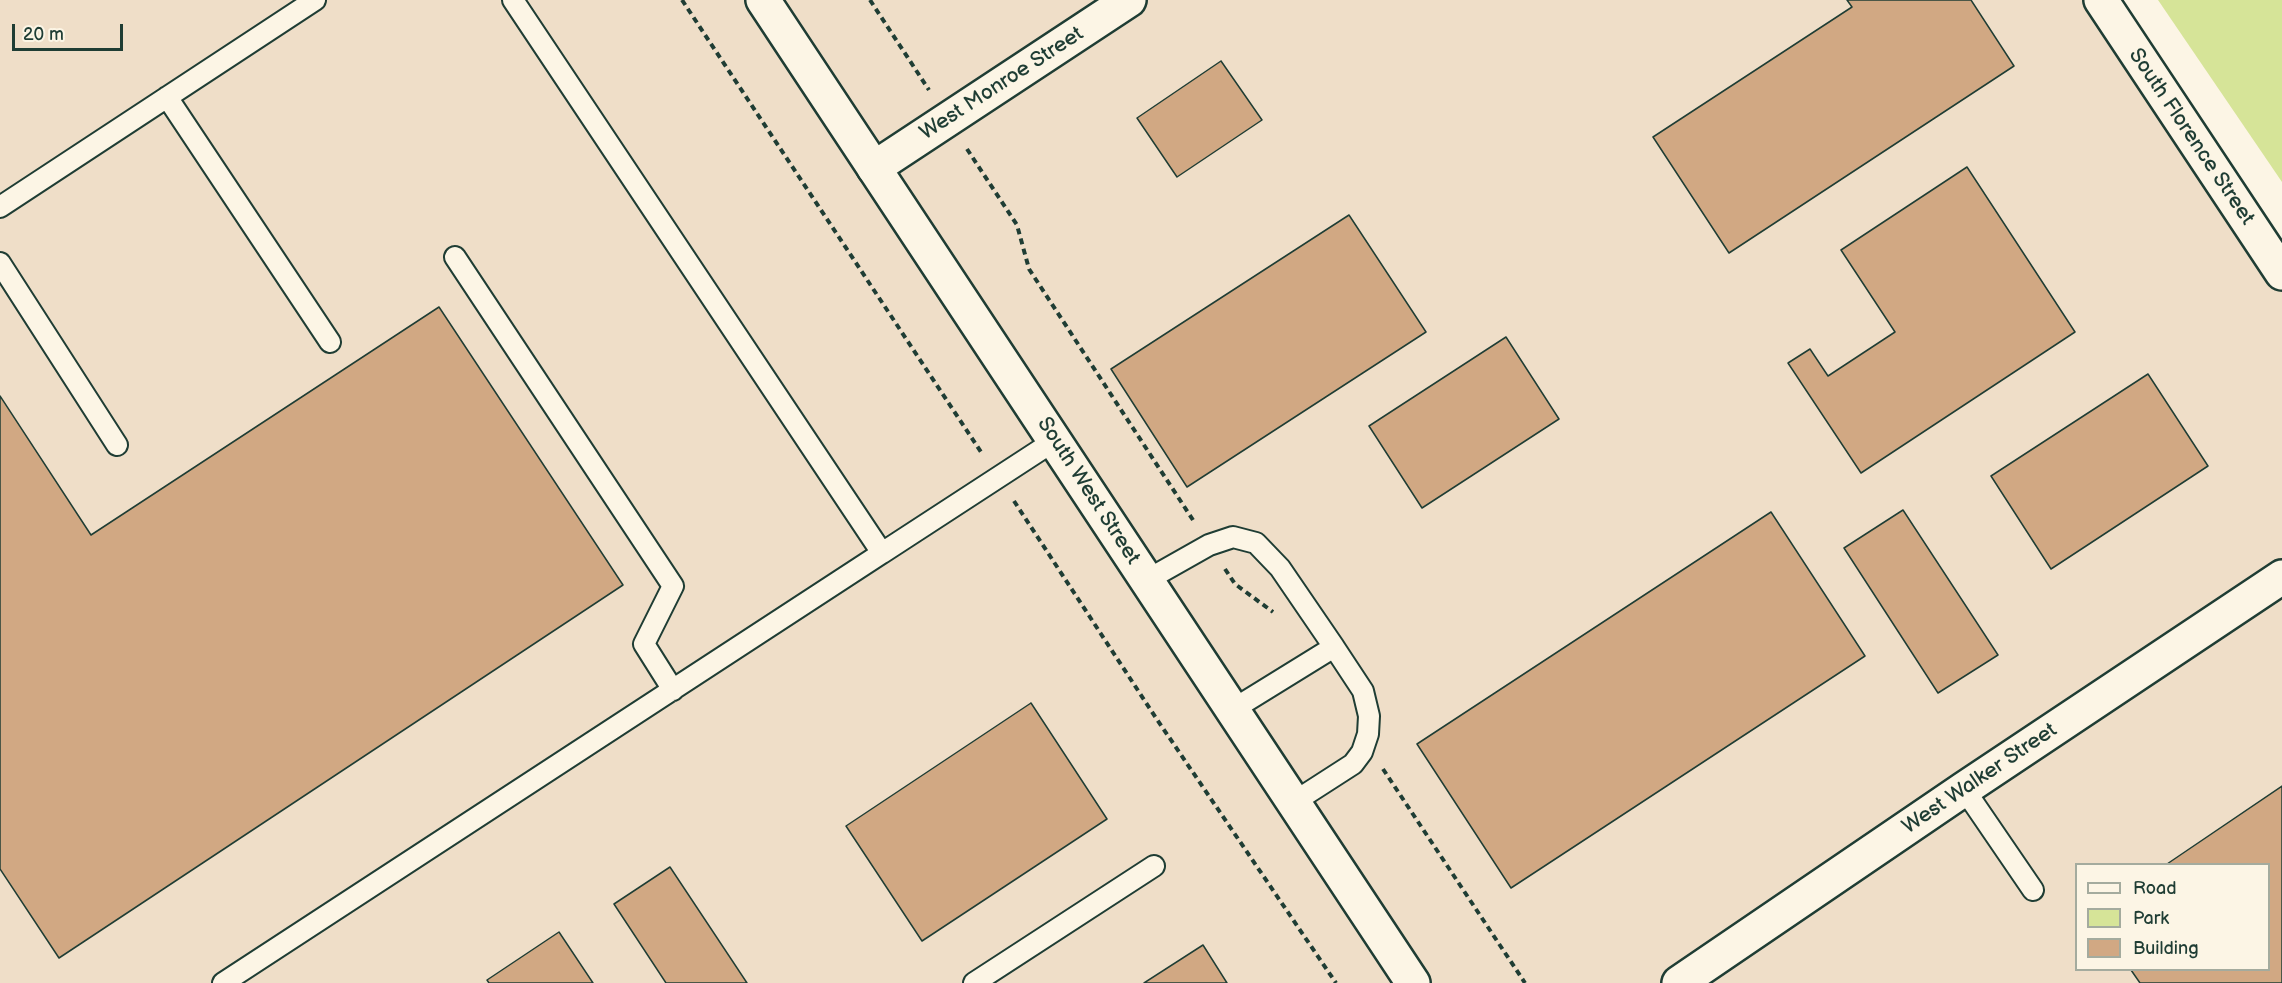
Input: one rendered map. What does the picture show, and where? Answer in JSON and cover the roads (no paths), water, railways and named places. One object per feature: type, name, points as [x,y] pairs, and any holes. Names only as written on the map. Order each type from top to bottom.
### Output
[{"type":"street","name":"South West Street","points":[[763,0],[1413,983]]},
{"type":"street","name":"West Monroe Street","points":[[874,168],[1129,0]]},
{"type":"street","name":"South Florence Street","points":[[2101,0],[2282,273]]},
{"type":"street","name":"West Walker Street","points":[[1679,983],[2282,577]]},
{"type":"lane","points":[[0,207],[315,0]]},
{"type":"lane","points":[[513,0],[882,553]]},
{"type":"lane","points":[[168,97],[330,342]]},
{"type":"lane","points":[[455,257],[673,586],[644,644],[674,690]]},
{"type":"lane","points":[[0,263],[117,445]]},
{"type":"lane","points":[[223,983],[1054,441]]},
{"type":"lane","points":[[1147,580],[1209,544],[1233,537],[1256,543],[1280,568],[1334,647],[1363,691],[1369,716],[1365,742],[1362,752],[1353,764],[1294,802]]},
{"type":"lane","points":[[1233,710],[1334,647]]},
{"type":"lane","points":[[1964,789],[2033,890]]},
{"type":"lane","points":[[974,983],[1154,866]]}]
